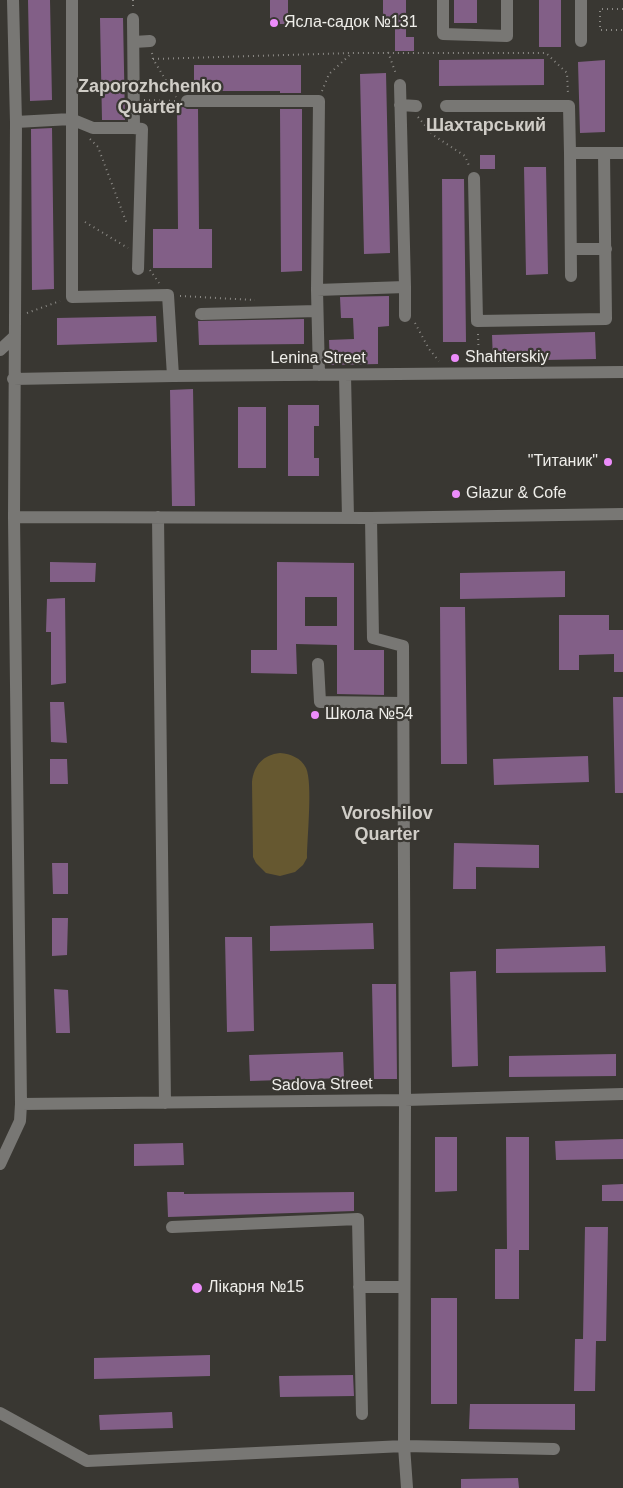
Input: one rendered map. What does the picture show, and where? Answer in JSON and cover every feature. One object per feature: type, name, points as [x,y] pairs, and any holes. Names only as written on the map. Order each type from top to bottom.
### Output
[{"type":"street","points":[[0,1164],[20,1121],[21,1104],[13,379],[16,122],[13,0]]},
{"type":"street","points":[[72,0],[72,297],[168,295],[173,376]]},
{"type":"street","points":[[443,0],[443,34],[507,36],[507,0]]},
{"type":"street","points":[[581,0],[581,41]]},
{"type":"street","points":[[133,19],[134,128]]},
{"type":"street","points":[[134,42],[150,41]]},
{"type":"street","points":[[400,86],[408,106],[405,287],[410,320]]},
{"type":"street","points":[[187,101],[319,101],[317,290],[319,375]]},
{"type":"street","points":[[446,106],[569,106],[571,276]]},
{"type":"street","points":[[16,122],[71,119],[93,128],[142,128],[138,269]]},
{"type":"street","points":[[570,152],[623,154]]},
{"type":"street","points":[[474,178],[478,321],[606,319],[604,153]]},
{"type":"street","points":[[571,248],[606,249]]},
{"type":"street","points":[[317,290],[405,287]]},
{"type":"street","points":[[201,314],[318,311]]},
{"type":"street","points":[[0,350],[14,337]]},
{"type":"street","name":"Lenina Street","points":[[13,379],[623,372]]},
{"type":"street","points":[[345,375],[348,518]]},
{"type":"street","points":[[14,517],[371,518],[623,514]]},
{"type":"street","points":[[158,517],[165,1103]]},
{"type":"street","points":[[371,518],[373,638],[403,646],[404,1446],[407,1488]]},
{"type":"street","points":[[318,664],[320,702],[402,703]]},
{"type":"street","name":"Sadova Street","points":[[21,1104],[405,1100],[623,1094]]},
{"type":"street","points":[[172,1227],[358,1219],[362,1414]]},
{"type":"street","points":[[359,1288],[404,1287]]},
{"type":"street","points":[[0,1413],[87,1461],[404,1446],[554,1449]]},
{"type":"path","points":[[623,9],[600,9],[600,30],[623,30]]},
{"type":"path","points":[[134,100],[179,101],[153,59],[150,41]]},
{"type":"path","points":[[153,59],[388,52],[546,53],[567,73],[569,106]]},
{"type":"path","points":[[388,52],[400,86]]},
{"type":"path","points":[[319,101],[329,74],[352,53]]},
{"type":"path","points":[[408,106],[433,136],[465,156],[474,178]]},
{"type":"path","points":[[84,133],[98,147],[128,227]]},
{"type":"path","points":[[72,214],[138,254],[168,295],[256,300]]},
{"type":"path","points":[[14,316],[72,297]]},
{"type":"path","points":[[410,320],[449,373]]},
{"type":"path","points":[[478,321],[479,374]]},
{"type":"shaded area","points":[[280,753],[295,757],[306,768],[309,798],[307,858],[303,865],[295,872],[280,876],[266,873],[253,857],[252,782],[260,762],[269,756]]},
{"type":"building","points":[[28,0],[50,0],[52,100],[30,101]]},
{"type":"building","points":[[270,0],[288,0],[288,24],[270,24]]},
{"type":"building","points":[[383,0],[406,0],[406,37],[414,37],[414,51],[395,51],[395,21],[383,21]]},
{"type":"building","points":[[454,0],[477,0],[477,23],[454,23]]},
{"type":"building","points":[[539,0],[561,0],[561,47],[539,47]]},
{"type":"building","points":[[100,18],[123,18],[125,120],[102,120]]},
{"type":"building","points":[[544,59],[544,85],[439,86],[439,60]]},
{"type":"building","points":[[605,60],[605,132],[580,133],[578,62]]},
{"type":"building","points":[[194,65],[301,65],[301,93],[280,93],[280,91],[194,91]]},
{"type":"building","points":[[386,73],[390,253],[364,254],[360,74]]},
{"type":"building","points":[[177,104],[187,109],[198,109],[199,229],[212,229],[212,268],[153,268],[153,229],[178,229]]},
{"type":"building","points":[[280,109],[302,109],[302,271],[281,272]]},
{"type":"building","points":[[52,128],[54,289],[32,290],[31,129]]},
{"type":"building","points":[[480,155],[495,155],[495,169],[480,169]]},
{"type":"building","points":[[524,167],[546,167],[548,274],[526,275]]},
{"type":"building","points":[[442,179],[464,179],[466,342],[443,342]]},
{"type":"building","points":[[389,296],[389,326],[378,327],[378,364],[330,365],[329,340],[354,339],[353,318],[341,318],[340,297]]},
{"type":"building","points":[[156,316],[157,342],[57,345],[57,318]]},
{"type":"building","points":[[304,319],[304,344],[199,345],[198,321]]},
{"type":"building","points":[[595,332],[596,359],[493,361],[492,335]]},
{"type":"building","points":[[193,389],[195,506],[172,506],[170,390]]},
{"type":"building","points":[[288,405],[319,405],[319,426],[314,426],[314,458],[319,458],[319,476],[288,476]]},
{"type":"building","points":[[238,407],[266,407],[266,468],[238,468]]},
{"type":"building","points":[[50,562],[96,563],[95,582],[50,582]]},
{"type":"building","points":[[277,562],[354,563],[354,650],[384,650],[384,695],[337,694],[337,645],[296,644],[297,674],[251,673],[251,650],[277,650]],"holes":[[[305,597],[337,597],[337,626],[305,626]]]},
{"type":"building","points":[[565,571],[565,597],[460,599],[460,573]]},
{"type":"building","points":[[65,598],[66,683],[51,685],[51,632],[46,632],[47,599]]},
{"type":"building","points":[[440,607],[465,607],[467,764],[441,764]]},
{"type":"building","points":[[559,615],[609,615],[609,630],[623,630],[623,672],[614,672],[614,654],[579,655],[579,670],[559,670]]},
{"type":"building","points":[[613,697],[623,697],[623,793],[615,793]]},
{"type":"building","points":[[50,702],[64,702],[67,743],[51,742]]},
{"type":"building","points":[[588,756],[589,782],[494,785],[493,759]]},
{"type":"building","points":[[50,759],[67,759],[68,784],[50,784]]},
{"type":"building","points":[[454,843],[539,845],[539,868],[476,867],[476,889],[453,889]]},
{"type":"building","points":[[52,863],[68,863],[68,894],[53,894]]},
{"type":"building","points":[[52,918],[68,918],[67,955],[52,956]]},
{"type":"building","points":[[373,923],[374,949],[270,951],[270,926]]},
{"type":"building","points":[[225,937],[252,937],[254,1031],[227,1032]]},
{"type":"building","points":[[605,946],[606,972],[496,973],[496,949]]},
{"type":"building","points":[[476,971],[478,1066],[452,1067],[450,972]]},
{"type":"building","points":[[372,984],[396,984],[397,1079],[374,1079]]},
{"type":"building","points":[[54,989],[68,990],[70,1033],[56,1033]]},
{"type":"building","points":[[343,1052],[344,1078],[250,1081],[249,1055]]},
{"type":"building","points":[[616,1054],[616,1076],[509,1077],[509,1056]]},
{"type":"building","points":[[435,1137],[457,1137],[457,1191],[435,1192]]},
{"type":"building","points":[[506,1137],[529,1137],[529,1250],[519,1250],[519,1299],[495,1299],[495,1249],[507,1249]]},
{"type":"building","points":[[623,1139],[623,1159],[556,1160],[555,1141]]},
{"type":"building","points":[[183,1143],[184,1165],[134,1166],[134,1144]]},
{"type":"building","points":[[623,1184],[623,1201],[602,1201],[602,1185]]},
{"type":"building","points":[[167,1192],[184,1192],[184,1194],[354,1192],[354,1211],[168,1217]]},
{"type":"building","points":[[585,1227],[608,1227],[606,1341],[596,1341],[595,1391],[574,1391],[575,1339],[583,1339]]},
{"type":"building","points":[[431,1298],[457,1298],[457,1404],[431,1404]]},
{"type":"building","points":[[210,1355],[210,1376],[94,1379],[94,1358]]},
{"type":"building","points":[[353,1375],[354,1396],[280,1397],[279,1376]]},
{"type":"building","points":[[470,1404],[575,1404],[575,1430],[469,1429]]},
{"type":"building","points":[[172,1412],[173,1428],[100,1430],[99,1415]]},
{"type":"building","points":[[518,1478],[519,1488],[461,1488],[461,1479]]},
{"type":"place","name":"Ясла-садок №131","points":[[274,23]]},
{"type":"place","name":"Shahterskiy","points":[[455,358]]},
{"type":"place","name":"\"Титаник\"","points":[[608,462]]},
{"type":"place","name":"Glazur & Cofe","points":[[456,494]]},
{"type":"place","name":"Школа №54","points":[[315,715]]},
{"type":"place","name":"Лікарня №15","points":[[197,1288]]},
{"type":"district","name":"Zaporozhchenko Quarter","points":[[150,97]]},
{"type":"district","name":"Шахтарський","points":[[486,126]]},
{"type":"district","name":"Voroshilov Quarter","points":[[387,824]]}]
